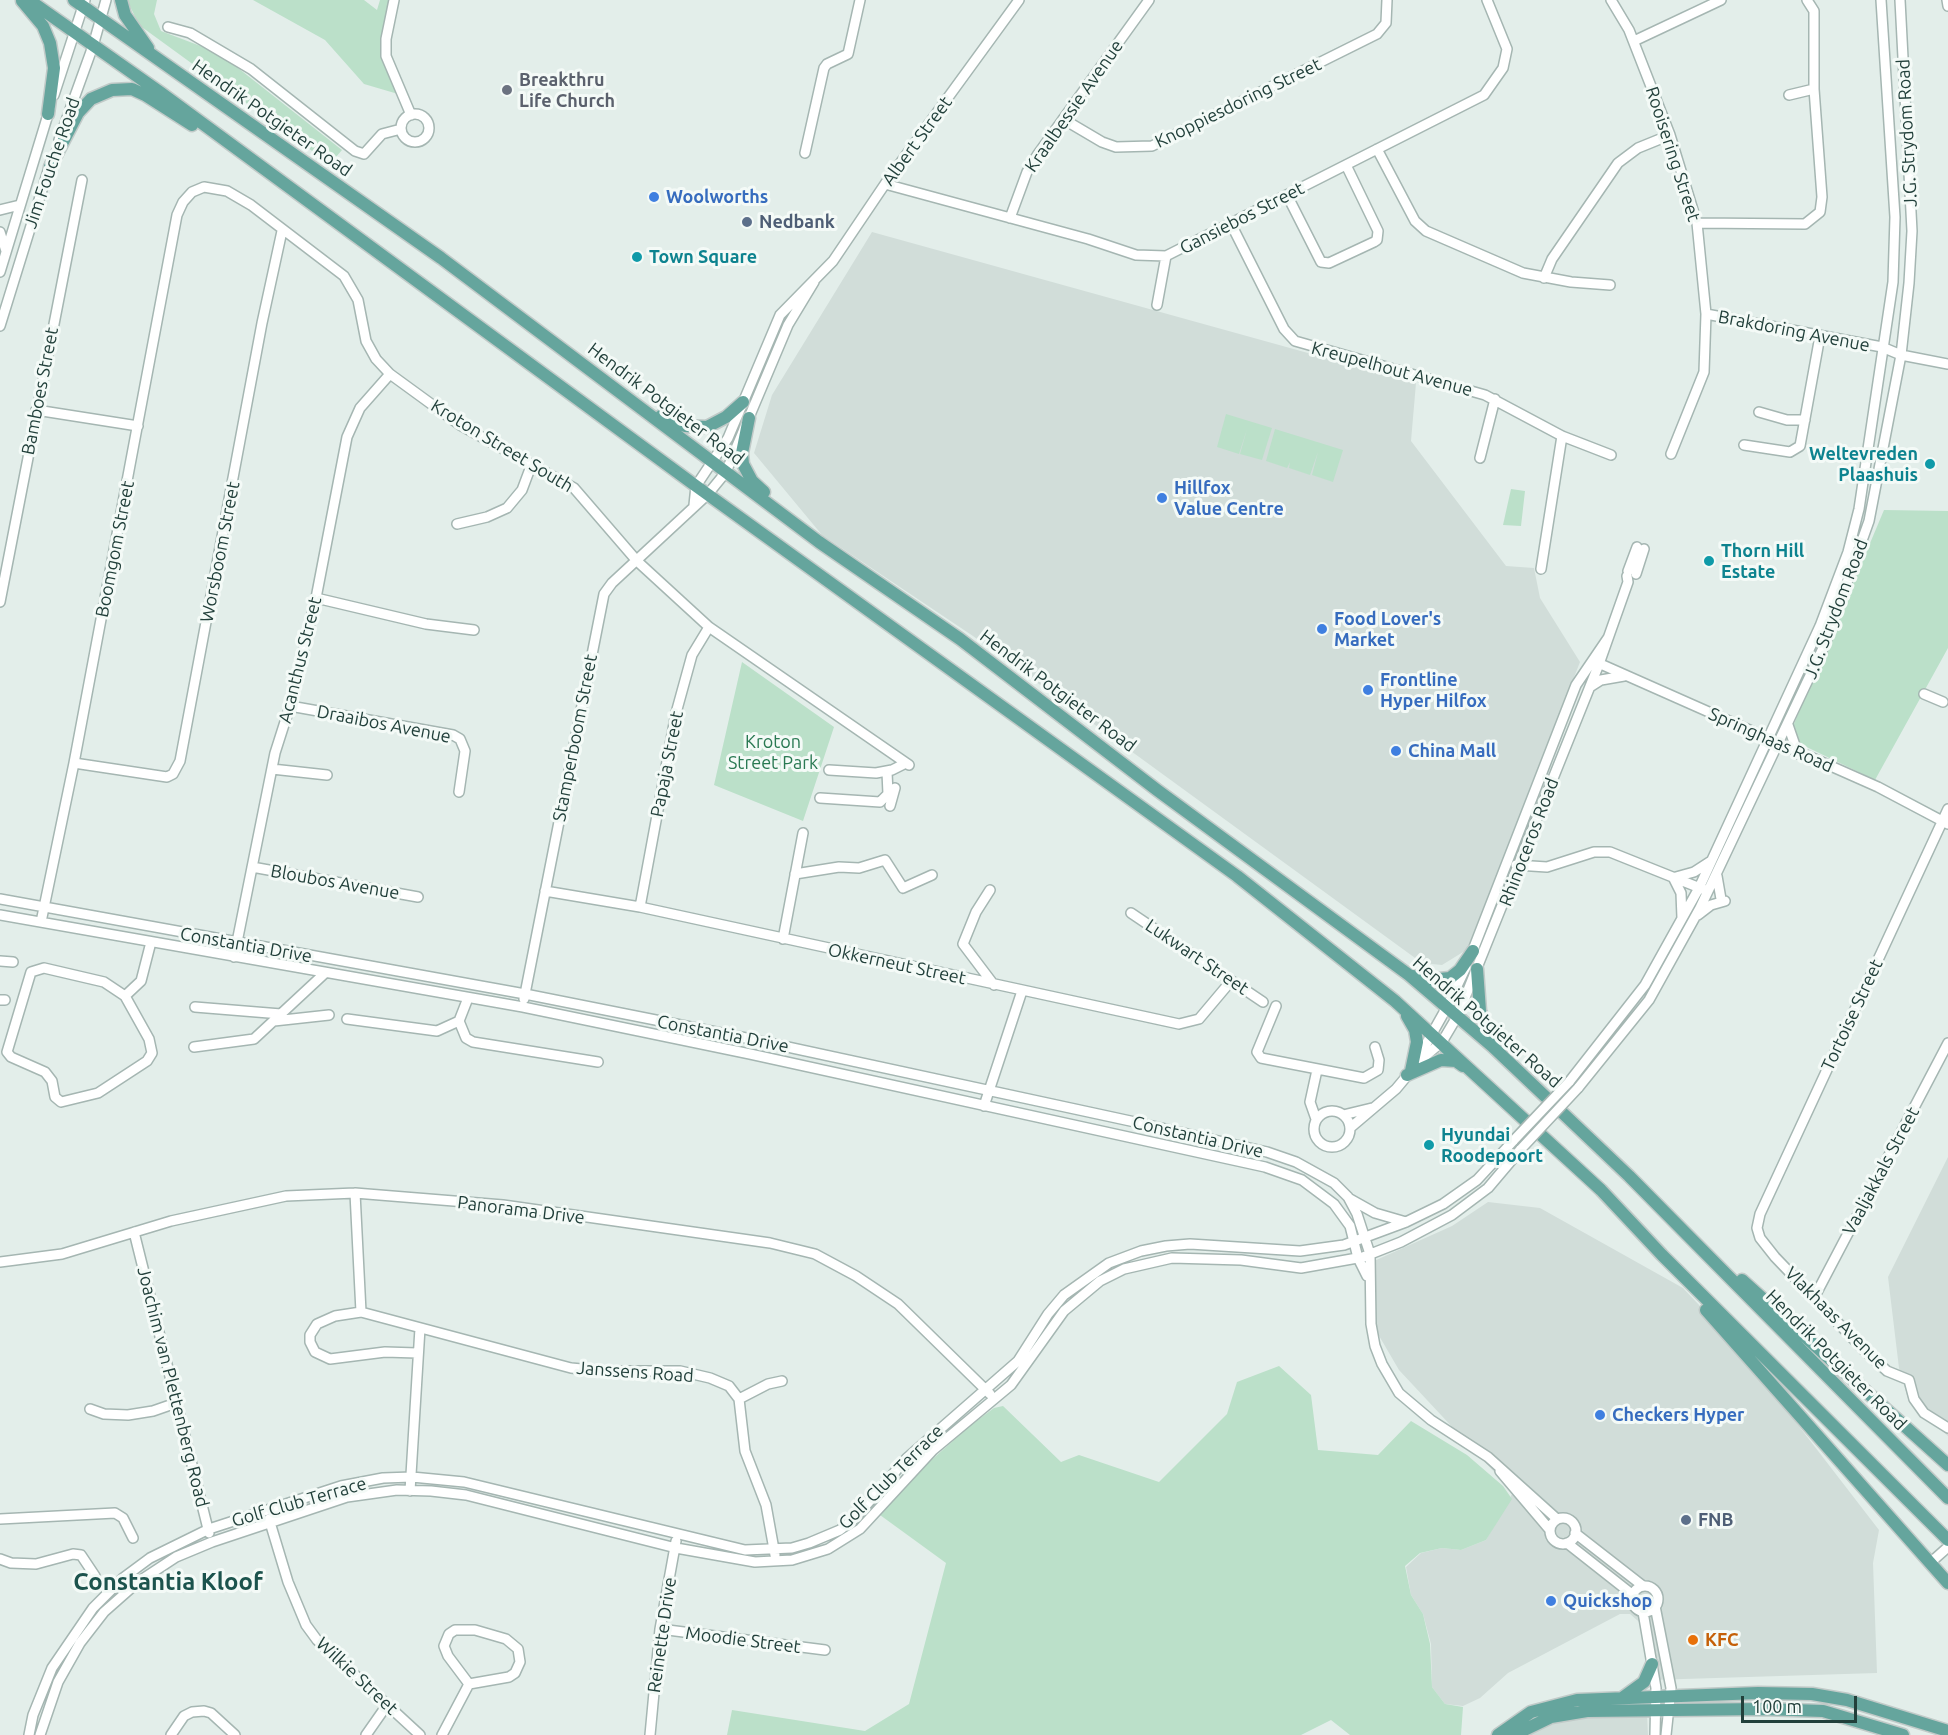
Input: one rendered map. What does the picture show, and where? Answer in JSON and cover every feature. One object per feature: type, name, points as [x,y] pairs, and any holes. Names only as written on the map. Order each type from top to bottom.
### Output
[{"type":"main road","points":[[21,0],[43,26],[50,43],[54,68],[48,114]]},
{"type":"main road","points":[[29,0],[161,93],[696,486],[1237,876],[1395,1001],[1443,1042],[1601,1190],[1662,1255],[1948,1540]]},
{"type":"main road","points":[[120,0],[125,15],[154,58]]},
{"type":"main road","name":"Hendrik Potgieter Road","points":[[81,2],[154,58],[441,258],[819,542],[960,639],[1157,790],[1409,975],[1492,1046],[1678,1224],[1948,1498]]},
{"type":"main road","points":[[50,167],[83,106],[97,96],[112,90],[132,89],[166,108],[260,172],[282,182]]},
{"type":"main road","points":[[617,389],[675,423],[695,428],[707,427],[720,421],[743,402]]},
{"type":"main road","points":[[749,418],[742,453],[748,475],[819,542]]},
{"type":"main road","points":[[1409,975],[1429,980],[1450,978],[1460,970],[1473,951]]},
{"type":"main road","points":[[1478,969],[1480,1011],[1492,1046]]},
{"type":"main road","points":[[1395,1001],[1417,1034],[1417,1050],[1411,1070]]},
{"type":"main road","points":[[1411,1070],[1441,1060],[1455,1061],[1474,1073]]},
{"type":"main road","points":[[1678,1224],[1948,1465]]},
{"type":"main road","points":[[1662,1255],[1779,1394],[1948,1583]]},
{"type":"main road","points":[[1621,1698],[1644,1682],[1652,1664]]},
{"type":"main road","points":[[1498,1735],[1532,1712],[1577,1700],[1758,1693],[1812,1694],[1847,1700],[1928,1731],[1948,1731]]},
{"type":"main road","points":[[1514,1735],[1534,1723],[1572,1713],[1669,1710],[1815,1710],[1903,1735]]},
{"type":"street","name":"Jim Fouche Road","points":[[0,326],[50,167],[93,46],[106,0]]},
{"type":"street","points":[[394,0],[386,56],[411,115]]},
{"type":"street","points":[[805,153],[824,68],[827,64],[849,54],[860,0]]},
{"type":"street","name":"Albert Street","points":[[708,494],[726,472],[788,325],[814,282],[840,252],[885,184],[1019,0]]},
{"type":"street","name":"Kraalbessie Avenue","points":[[1010,218],[1027,172],[1149,0]]},
{"type":"street","name":"Knoppiesdoring Street","points":[[1063,119],[1102,142],[1116,147],[1152,146],[1377,34],[1386,23],[1387,0]]},
{"type":"street","name":"Gansiebos Street","points":[[885,184],[1088,239],[1136,255],[1166,256],[1490,90],[1503,68],[1506,49],[1487,0]]},
{"type":"street","name":"Rooisering Street","points":[[1611,0],[1634,41],[1670,135],[1697,223],[1706,314],[1704,372],[1671,454]]},
{"type":"street","points":[[1634,41],[1721,0]]},
{"type":"street","points":[[1697,223],[1805,224],[1817,216],[1822,197],[1814,89],[1814,11],[1807,0]]},
{"type":"street","name":"J.G. Strydom Road","points":[[1578,1089],[1649,1000],[1696,917],[1711,861],[1820,626],[1848,552],[1858,509],[1893,282],[1895,217],[1881,0]]},
{"type":"street","name":"J.G. Strydom Road","points":[[1569,1082],[1628,1010],[1682,920],[1717,873],[1788,725],[1840,609],[1866,530],[1901,355],[1912,231],[1900,0]]},
{"type":"street","points":[[1947,0],[1948,6]]},
{"type":"street","name":"Jim Fouche Road","points":[[0,272],[75,34],[81,2]]},
{"type":"street","points":[[168,27],[190,33],[241,63],[355,151],[364,154],[382,134],[401,129]]},
{"type":"street","points":[[1789,95],[1814,89]]},
{"type":"street","points":[[411,115],[419,115],[426,120],[429,128],[426,136],[419,141],[411,141],[404,137],[401,129],[404,120],[411,115]]},
{"type":"street","points":[[1544,278],[1552,259],[1618,163],[1638,148],[1670,135]]},
{"type":"street","points":[[1377,149],[1415,221],[1426,231],[1494,262],[1544,278],[1610,285]]},
{"type":"street","points":[[1287,195],[1321,262],[1329,263],[1374,242],[1379,236],[1378,231],[1346,165]]},
{"type":"street","name":"Bamboes Street","points":[[0,602],[82,180]]},
{"type":"street","name":"Kroton Street South","points":[[204,187],[227,191],[251,205],[282,231],[330,263],[344,276],[358,300],[366,341],[376,359],[390,374],[460,425],[574,488],[637,561],[709,627],[908,764],[887,774]]},
{"type":"street","name":"Boomgom Street","points":[[41,922],[74,763],[177,215],[192,192],[204,187]]},
{"type":"street","points":[[0,210],[20,205]]},
{"type":"street","name":"Kreupelhout Avenue","points":[[1231,224],[1284,329],[1295,341],[1495,399],[1562,436],[1611,455]]},
{"type":"street","name":"Worsboom Street","points":[[74,763],[167,777],[176,770],[180,760],[262,323],[282,231]]},
{"type":"street","points":[[0,232],[6,251]]},
{"type":"street","points":[[1157,305],[1166,256]]},
{"type":"street","name":"Albert Street","points":[[696,486],[728,438],[780,315],[793,299],[814,282]]},
{"type":"street","name":"Brakdoring Avenue","points":[[1706,314],[1882,347],[1901,355],[1948,364]]},
{"type":"street","points":[[1744,445],[1790,452],[1800,446],[1820,336]]},
{"type":"street","name":"Acanthus Street","points":[[234,957],[272,769],[316,598],[347,437],[360,408],[390,374]]},
{"type":"street","points":[[1480,458],[1495,399]]},
{"type":"street","points":[[36,410],[138,426]]},
{"type":"street","points":[[1759,412],[1787,420],[1805,420]]},
{"type":"street","points":[[1542,569],[1562,436]]},
{"type":"street","points":[[457,524],[487,517],[507,508],[522,490],[531,466]]},
{"type":"street","points":[[694,505],[696,486]]},
{"type":"street","name":"Stamperboom Street","points":[[523,1007],[604,594],[612,583],[708,494]]},
{"type":"street","name":"Rhinoceros Road","points":[[1443,1042],[1458,1015],[1520,866],[1641,548]]},
{"type":"street","points":[[316,598],[417,622],[474,630]]},
{"type":"street","name":"Papaja Street","points":[[640,907],[676,713],[692,655],[709,627]]},
{"type":"street","name":"Springhaas Road","points":[[1596,662],[1736,723],[1798,754],[1878,787],[1945,822]]},
{"type":"street","name":"Rhinoceros Road","points":[[1411,1070],[1431,1032],[1448,1007],[1473,951],[1576,685],[1596,662]]},
{"type":"street","points":[[1588,689],[1601,680],[1627,676]]},
{"type":"street","points":[[1924,694],[1943,702]]},
{"type":"street","name":"Draaibos Avenue","points":[[290,706],[453,735],[460,739],[465,751],[459,792]]},
{"type":"street","points":[[1788,725],[1798,754]]},
{"type":"street","points":[[272,769],[327,775]]},
{"type":"street","points":[[829,770],[887,774]]},
{"type":"street","points":[[820,798],[880,802],[888,794],[887,774]]},
{"type":"street","points":[[887,774],[895,787],[890,806]]},
{"type":"street","name":"Tortoise Street","points":[[1758,1221],[1945,822],[1948,809]]},
{"type":"street","points":[[783,939],[803,834]]},
{"type":"street","points":[[1508,863],[1547,867],[1602,851],[1620,854],[1704,889]]},
{"type":"street","points":[[795,874],[839,867],[859,868],[885,860],[903,888],[906,899]]},
{"type":"street","points":[[1675,876],[1694,872],[1711,861]]},
{"type":"street","name":"Bloubos Avenue","points":[[252,867],[418,897]]},
{"type":"street","points":[[1696,917],[1711,905],[1723,900],[1717,873]]},
{"type":"street","points":[[903,888],[932,875]]},
{"type":"street","points":[[1675,876],[1681,893],[1682,920]]},
{"type":"street","points":[[990,890],[976,912],[963,944],[993,985]]},
{"type":"street","name":"Okkerneut Street","points":[[545,891],[640,907],[1179,1024],[1199,1019],[1231,981]]},
{"type":"street","name":"Constantia Drive","points":[[0,900],[525,994],[746,1038],[1267,1152],[1322,1174],[1348,1197],[1370,1254],[1368,1278],[1371,1324],[1375,1346],[1392,1383],[1415,1408],[1477,1449],[1511,1476],[1557,1519]]},
{"type":"street","name":"Lukwart Street","points":[[1131,913],[1263,1002]]},
{"type":"street","name":"Constantia Drive","points":[[0,915],[523,1007],[1124,1135],[1293,1176],[1334,1204],[1350,1226],[1358,1258],[1368,1278]]},
{"type":"street","points":[[125,996],[141,981],[151,942]]},
{"type":"street","points":[[0,961],[14,962]]},
{"type":"street","points":[[37,968],[104,982],[125,996],[149,1039],[152,1053],[147,1061],[98,1093],[61,1102],[55,1097],[52,1081],[45,1072],[11,1057],[7,1052],[28,977],[37,968]]},
{"type":"street","points":[[194,1047],[250,1041],[325,973]]},
{"type":"street","points":[[984,1106],[1022,991]]},
{"type":"street","points":[[468,998],[459,1021],[466,1038],[473,1042],[598,1062]]},
{"type":"street","points":[[1276,1006],[1258,1054],[1262,1058],[1358,1078],[1368,1077],[1378,1070],[1379,1060],[1376,1047]]},
{"type":"street","points":[[195,1007],[281,1014]]},
{"type":"street","points":[[274,1021],[329,1015]]},
{"type":"street","points":[[347,1019],[433,1032],[459,1021]]},
{"type":"street","points":[[1317,1070],[1310,1102],[1316,1119],[1314,1136],[1328,1147],[1345,1142],[1350,1128],[1396,1089],[1411,1070],[1443,1042]]},
{"type":"street","name":"Vaaljakkals Street","points":[[1814,1298],[1948,1043]]},
{"type":"street","name":"Golf Club Terrace","points":[[29,1735],[33,1715],[52,1668],[93,1608],[123,1578],[150,1558],[208,1529],[352,1484],[412,1477],[464,1482],[745,1550],[774,1550],[809,1543],[840,1530],[858,1515],[907,1458],[935,1431],[1018,1361],[1047,1314],[1064,1295],[1109,1263],[1141,1251],[1191,1244],[1283,1250],[1327,1250],[1355,1242],[1406,1222],[1426,1214],[1477,1180],[1569,1082]]},
{"type":"street","name":"Golf Club Terrace","points":[[40,1735],[50,1701],[66,1666],[98,1620],[122,1595],[152,1571],[176,1557],[212,1542],[354,1496],[410,1491],[466,1495],[676,1548],[733,1559],[775,1562],[828,1549],[860,1529],[933,1450],[995,1398],[1023,1371],[1064,1311],[1089,1289],[1124,1269],[1172,1258],[1241,1260],[1301,1268],[1370,1254],[1452,1215],[1488,1188],[1521,1149],[1578,1089]]},
{"type":"street","points":[[1313,1094],[1314,1101],[1326,1111],[1343,1115],[1374,1107]]},
{"type":"street","points":[[1316,1119],[1326,1111]]},
{"type":"street","points":[[1343,1115],[1350,1128]]},
{"type":"street","points":[[355,1193],[361,1312],[335,1316],[317,1324],[310,1335],[310,1342],[315,1352],[330,1359],[385,1352],[417,1353]]},
{"type":"street","name":"Panorama Drive","points":[[0,1262],[62,1254],[134,1232],[253,1201],[286,1196],[355,1193],[503,1205],[770,1243],[806,1252],[832,1262],[898,1304],[995,1398]]},
{"type":"street","points":[[1348,1197],[1366,1209],[1406,1222]]},
{"type":"street","name":"Vlakhaas Avenue","points":[[1758,1221],[1760,1238],[1814,1298],[1887,1371],[1909,1380],[1916,1404],[1934,1422],[1948,1428]]},
{"type":"street","name":"Joachim van Plettenberg Road","points":[[134,1232],[212,1542]]},
{"type":"street","points":[[1263,1249],[1271,1264],[1283,1250]]},
{"type":"street","name":"Janssens Road","points":[[361,1312],[572,1368],[603,1371],[680,1371],[710,1377],[729,1386],[739,1399]]},
{"type":"street","points":[[410,1491],[420,1328]]},
{"type":"street","points":[[775,1562],[766,1505],[745,1451],[739,1399],[768,1384],[782,1381]]},
{"type":"street","points":[[90,1409],[104,1414],[128,1415],[153,1411],[176,1402]]},
{"type":"street","name":"Constantia Drive","points":[[1499,1468],[1550,1530]]},
{"type":"street","name":"Wilkie Street","points":[[266,1510],[288,1582],[306,1625],[318,1640],[420,1735]]},
{"type":"street","points":[[0,1519],[119,1514],[133,1538]]},
{"type":"street","points":[[1643,1612],[1636,1608],[1633,1595],[1567,1543],[1555,1541],[1550,1530],[1557,1519],[1571,1521],[1575,1533],[1643,1586],[1655,1591],[1658,1600],[1655,1606],[1670,1696],[1666,1735]]},
{"type":"street","points":[[1567,1543],[1575,1533]]},
{"type":"street","name":"Reinette Drive","points":[[650,1735],[660,1629],[676,1548],[676,1535]]},
{"type":"street","points":[[1930,1563],[1948,1547]]},
{"type":"street","points":[[0,1558],[11,1563],[36,1564],[73,1554],[81,1555],[95,1576]]},
{"type":"street","points":[[1633,1595],[1643,1586]]},
{"type":"street","points":[[1643,1612],[1655,1606]]},
{"type":"street","points":[[1643,1612],[1656,1697],[1655,1735]]},
{"type":"street","points":[[464,1629],[513,1643],[520,1655],[515,1673],[504,1679],[469,1684],[448,1656],[444,1646],[449,1634],[464,1629]]},
{"type":"street","name":"Moodie Street","points":[[660,1629],[825,1650]]},
{"type":"street","points":[[442,1735],[469,1684]]},
{"type":"street","points":[[366,1735],[387,1705]]},
{"type":"street","points":[[171,1735],[184,1716],[192,1712],[204,1711],[211,1713],[235,1735]]},
{"type":"shaded area","points":[[872,232],[1416,383],[1411,441],[1506,566],[1534,568],[1540,598],[1580,662],[1468,949],[1442,965],[1422,963],[973,636],[822,535],[754,453],[772,395]]},
{"type":"shaded area","points":[[1948,1157],[1948,1436],[1909,1402],[1899,1368],[1888,1277]]},
{"type":"shaded area","points":[[1488,1202],[1540,1208],[1683,1288],[1734,1342],[1879,1530],[1873,1563],[1877,1673],[1651,1680],[1645,1627],[1630,1614],[1620,1614],[1508,1673],[1480,1698],[1463,1706],[1445,1704],[1432,1687],[1431,1644],[1423,1614],[1411,1595],[1406,1567],[1421,1553],[1442,1548],[1461,1550],[1486,1540],[1516,1487],[1497,1475],[1399,1370],[1371,1322],[1374,1261],[1452,1226]]},
{"type":"shaded area","points":[[1647,1714],[1648,1735],[1527,1735],[1540,1727],[1583,1717]]},
{"type":"green space","points":[[127,0],[157,0],[154,14],[161,31],[219,53],[342,150],[330,164],[139,25]]},
{"type":"green space","points":[[253,0],[364,0],[377,10],[380,0],[389,0],[382,37],[382,60],[398,94],[364,84],[325,40]]},
{"type":"green space","points":[[1226,414],[1272,428],[1262,460],[1240,454],[1247,429],[1239,454],[1217,447]]},
{"type":"green space","points":[[1275,429],[1343,450],[1333,482],[1312,475],[1318,452],[1310,475],[1289,468],[1290,462],[1287,468],[1266,461]]},
{"type":"green space","points":[[1511,489],[1525,491],[1521,526],[1503,525]]},
{"type":"green space","points":[[1884,510],[1948,511],[1948,648],[1875,780],[1788,738]]},
{"type":"green space","name":"Kroton Street Park","points":[[742,662],[834,727],[803,821],[714,785]]},
{"type":"green space","points":[[1279,1366],[1311,1395],[1318,1450],[1378,1455],[1411,1421],[1467,1455],[1503,1486],[1512,1499],[1486,1540],[1461,1550],[1442,1548],[1420,1553],[1405,1566],[1411,1595],[1423,1614],[1430,1644],[1432,1687],[1445,1704],[1463,1707],[1461,1735],[1350,1735],[1331,1720],[1301,1735],[727,1735],[732,1710],[865,1731],[909,1704],[946,1563],[880,1515],[919,1471],[994,1408],[1003,1406],[1061,1462],[1079,1455],[1159,1482],[1227,1414],[1237,1382]]},
{"type":"place","name":"Breakthru Life Church","points":[[507,90]]},
{"type":"place","name":"Woolworths","points":[[654,197]]},
{"type":"place","name":"Nedbank","points":[[747,222]]},
{"type":"place","name":"Town Square","points":[[637,257]]},
{"type":"place","name":"Weltevreden Plaashuis","points":[[1930,464]]},
{"type":"place","name":"Hillfox Value Centre","points":[[1162,498]]},
{"type":"place","name":"Thorn Hill Estate","points":[[1709,561]]},
{"type":"place","name":"Food Lover's Market","points":[[1322,629]]},
{"type":"place","name":"Frontline Hyper Hilfox","points":[[1368,690]]},
{"type":"place","name":"China Mall","points":[[1396,751]]},
{"type":"place","name":"Hyundai Roodepoort","points":[[1429,1145]]},
{"type":"place","name":"Checkers Hyper","points":[[1600,1415]]},
{"type":"place","name":"FNB","points":[[1686,1520]]},
{"type":"place","name":"Quickshop","points":[[1551,1601]]},
{"type":"place","name":"KFC","points":[[1693,1640]]},
{"type":"district","name":"Constantia Kloof","points":[[168,1582]]}]
